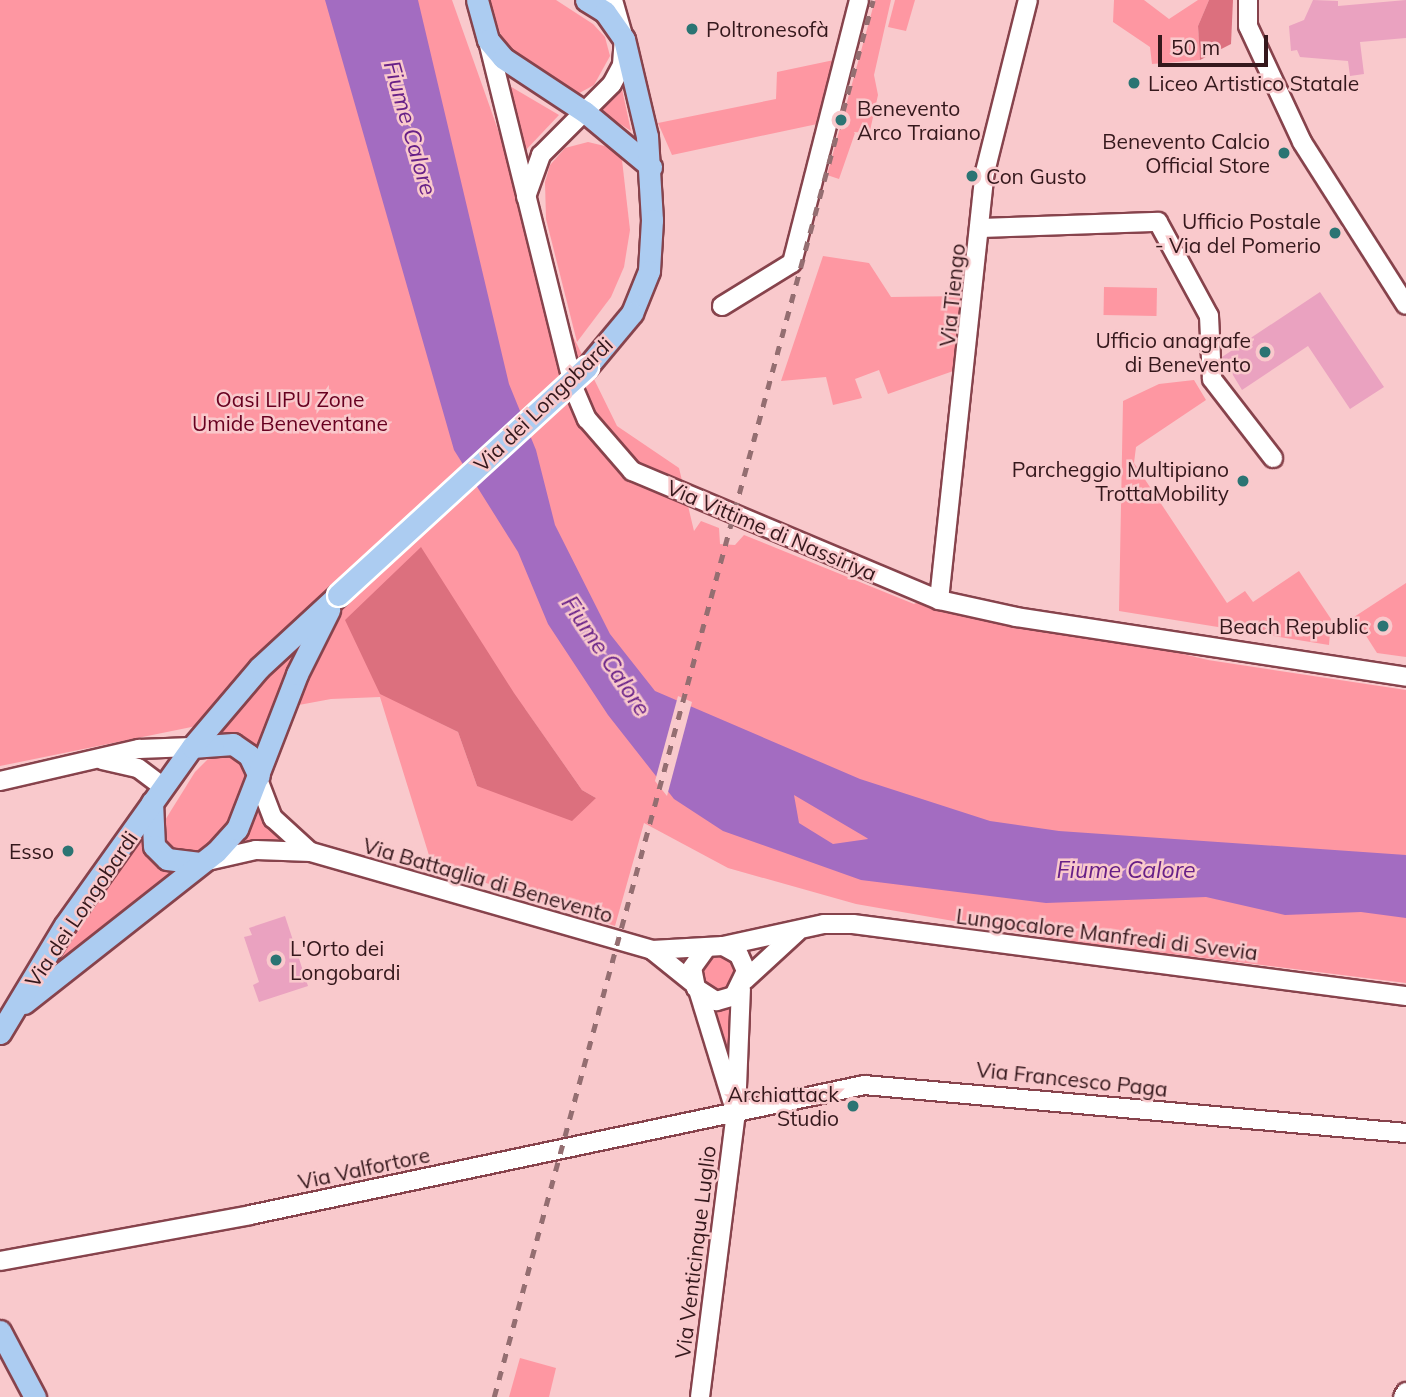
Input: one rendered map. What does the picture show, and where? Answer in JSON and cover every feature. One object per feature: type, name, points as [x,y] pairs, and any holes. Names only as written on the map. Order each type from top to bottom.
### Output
[{"type":"main road","points":[[586,0],[605,12],[624,39]]},
{"type":"main road","name":"Via Vittime di Nassiriya","points":[[480,4],[488,40]]},
{"type":"main road","name":"Via dei Longobardi","points":[[5,1024],[65,925],[157,794],[192,747],[267,660],[587,368],[632,313],[649,271],[651,167],[624,39]]},
{"type":"main road","points":[[488,40],[521,75],[585,112],[651,167]]},
{"type":"main road","name":"Via dei Longobardi","points":[[5,1024],[200,863],[237,829],[259,779],[297,674],[338,595]]},
{"type":"main road","points":[[192,747],[233,744],[249,755],[259,779]]},
{"type":"main road","name":"Via dei Longobardi","points":[[157,794],[154,846],[174,862],[200,863]]},
{"type":"main road","points":[[0,1331],[35,1397]]},
{"type":"street","name":"Via dei Longobardi","points":[[613,0],[624,39]]},
{"type":"street","points":[[722,306],[792,263],[859,0]]},
{"type":"street","name":"Via Tiengo","points":[[939,600],[982,228],[985,172],[1028,0]]},
{"type":"street","points":[[1248,0],[1248,26],[1296,129],[1406,305]]},
{"type":"street","points":[[526,200],[541,155],[612,85],[622,65],[624,39]]},
{"type":"street","name":"Via Vittime di Nassiriya","points":[[488,40],[574,389],[609,449],[643,476],[939,600],[1016,617],[1406,677]]},
{"type":"street","points":[[982,228],[1158,222],[1209,316],[1212,379],[1273,458]]},
{"type":"street","points":[[0,781],[139,749],[192,747]]},
{"type":"street","points":[[99,760],[138,768],[157,794]]},
{"type":"street","name":"Via Battaglia di Benevento","points":[[259,779],[273,818],[311,852]]},
{"type":"street","name":"Via Battaglia di Benevento","points":[[200,863],[256,850],[311,852],[652,950],[714,948]]},
{"type":"street","name":"Lungocalore Manfredi di Svevia","points":[[714,948],[803,928],[853,924],[1406,996]]},
{"type":"street","points":[[743,985],[743,962],[714,948],[695,960],[696,988],[716,1001],[743,985],[778,944],[803,928]]},
{"type":"street","name":"Via Battaglia di Benevento","points":[[652,950],[696,988]]},
{"type":"street","name":"Via Venticinque Luglio","points":[[700,1397],[736,1112],[743,985]]},
{"type":"street","name":"Via Venticinque Luglio","points":[[696,988],[736,1112]]},
{"type":"street","name":"Via Francesco Paga","points":[[736,1112],[887,1084],[1406,1133]]},
{"type":"street","name":"Via Valfortore","points":[[0,1261],[250,1215],[736,1112]]},
{"type":"street","points":[[1403,1397],[1406,1392]]},
{"type":"green space","name":"Oasi LIPU Zone Umide Beneventane","points":[[0,0],[452,0],[566,322],[617,426],[679,468],[694,531],[701,521],[719,528],[720,544],[735,545],[744,535],[914,604],[934,594],[1208,660],[1406,690],[1406,983],[1068,941],[856,904],[728,868],[644,823],[615,926],[432,865],[380,697],[331,699],[272,710],[258,753],[236,736],[207,737],[221,721],[0,766]],"holes":[[[388,697],[525,709],[582,790],[596,798],[477,786],[458,732]]]},
{"type":"green space","points":[[489,0],[556,0],[593,24],[605,37],[610,56],[594,85],[574,96],[507,53]]},
{"type":"green space","points":[[875,0],[891,0],[874,75],[878,95],[869,135],[855,133],[839,179],[827,175]]},
{"type":"green space","points":[[895,0],[915,0],[906,31],[888,27]]},
{"type":"green space","points":[[1114,0],[1144,0],[1169,19],[1198,0],[1209,0],[1198,26],[1200,60],[1152,64],[1150,47],[1113,22]]},
{"type":"green space","points":[[834,60],[822,123],[672,155],[658,123],[776,99],[777,72]]},
{"type":"green space","points":[[508,85],[559,115],[524,152]]},
{"type":"green space","points":[[622,89],[631,131],[600,111]]},
{"type":"green space","points":[[588,142],[613,148],[622,160],[630,230],[624,267],[611,297],[577,342],[546,219],[545,182],[550,165],[565,148]]},
{"type":"green space","points":[[823,256],[869,263],[891,297],[964,296],[959,369],[888,394],[879,370],[855,379],[862,398],[833,405],[826,377],[781,381]]},
{"type":"green space","points":[[1104,287],[1157,288],[1157,316],[1104,315]]},
{"type":"green space","points":[[1194,380],[1206,400],[1136,447],[1134,463],[1227,603],[1245,591],[1253,602],[1299,571],[1331,619],[1329,645],[1119,611],[1123,401],[1159,384]]},
{"type":"green space","name":"Beach Republic","points":[[1406,583],[1406,657],[1377,653],[1354,617]]},
{"type":"green space","points":[[228,751],[250,767],[230,825],[189,858],[167,846],[162,825],[195,772],[212,755]]},
{"type":"green space","points":[[261,799],[292,845],[231,849],[247,827]]},
{"type":"green space","points":[[145,829],[166,868],[176,871],[42,980]]},
{"type":"green space","points":[[719,955],[732,961],[738,974],[732,987],[719,993],[706,987],[700,974],[706,961]]},
{"type":"green space","points":[[735,1005],[733,1073],[707,1007]]},
{"type":"green space","points":[[520,1358],[556,1368],[549,1397],[509,1397]]},
{"type":"shaded area","points":[[1209,0],[1233,0],[1231,44],[1200,60],[1198,26]]},
{"type":"shaded area","points":[[421,547],[514,693],[582,790],[596,798],[572,821],[477,786],[458,732],[380,694],[345,620]]},
{"type":"water","name":"Fiume Calore","points":[[325,0],[418,0],[509,384],[536,450],[555,525],[610,634],[655,691],[860,779],[990,821],[1059,831],[1406,855],[1406,918],[1361,912],[1285,915],[1206,897],[1046,903],[861,880],[723,831],[674,799],[608,715],[548,624],[518,552],[454,450]],"holes":[[[794,795],[868,839],[833,844],[799,823]]]},
{"type":"pier","points":[[678,696],[692,702],[667,796],[655,781]]},
{"type":"building","points":[[1313,0],[1338,1],[1338,6],[1406,0],[1406,38],[1360,42],[1364,74],[1350,76],[1348,61],[1300,57],[1297,50],[1291,51],[1289,26],[1304,20]]},
{"type":"building","name":"Ufficio anagrafe di Benevento","points":[[1320,292],[1384,387],[1350,409],[1308,346],[1242,390],[1222,357]]},
{"type":"building","name":"L'Orto dei Longobardi","points":[[285,916],[308,986],[259,1002],[253,985],[259,982],[244,937],[252,935],[249,928]]},
{"type":"railway","points":[[494,1397],[873,0]]},
{"type":"place","name":"Poltronesofà","points":[[692,29]]},
{"type":"place","name":"Liceo Artistico Statale","points":[[1134,83]]},
{"type":"place","name":"Benevento Arco Traiano","points":[[841,120]]},
{"type":"place","name":"Benevento Calcio Official Store","points":[[1284,153]]},
{"type":"place","name":"Con Gusto","points":[[972,176]]},
{"type":"place","name":"Ufficio Postale - Via del Pomerio","points":[[1335,233]]},
{"type":"place","name":"Ufficio anagrafe di Benevento","points":[[1265,352]]},
{"type":"place","name":"Parcheggio Multipiano TrottaMobility","points":[[1243,481]]},
{"type":"place","name":"Beach Republic","points":[[1383,626]]},
{"type":"place","name":"Esso","points":[[68,851]]},
{"type":"place","name":"L'Orto dei Longobardi","points":[[276,960]]},
{"type":"place","name":"Archiattack Studio","points":[[853,1106]]}]
